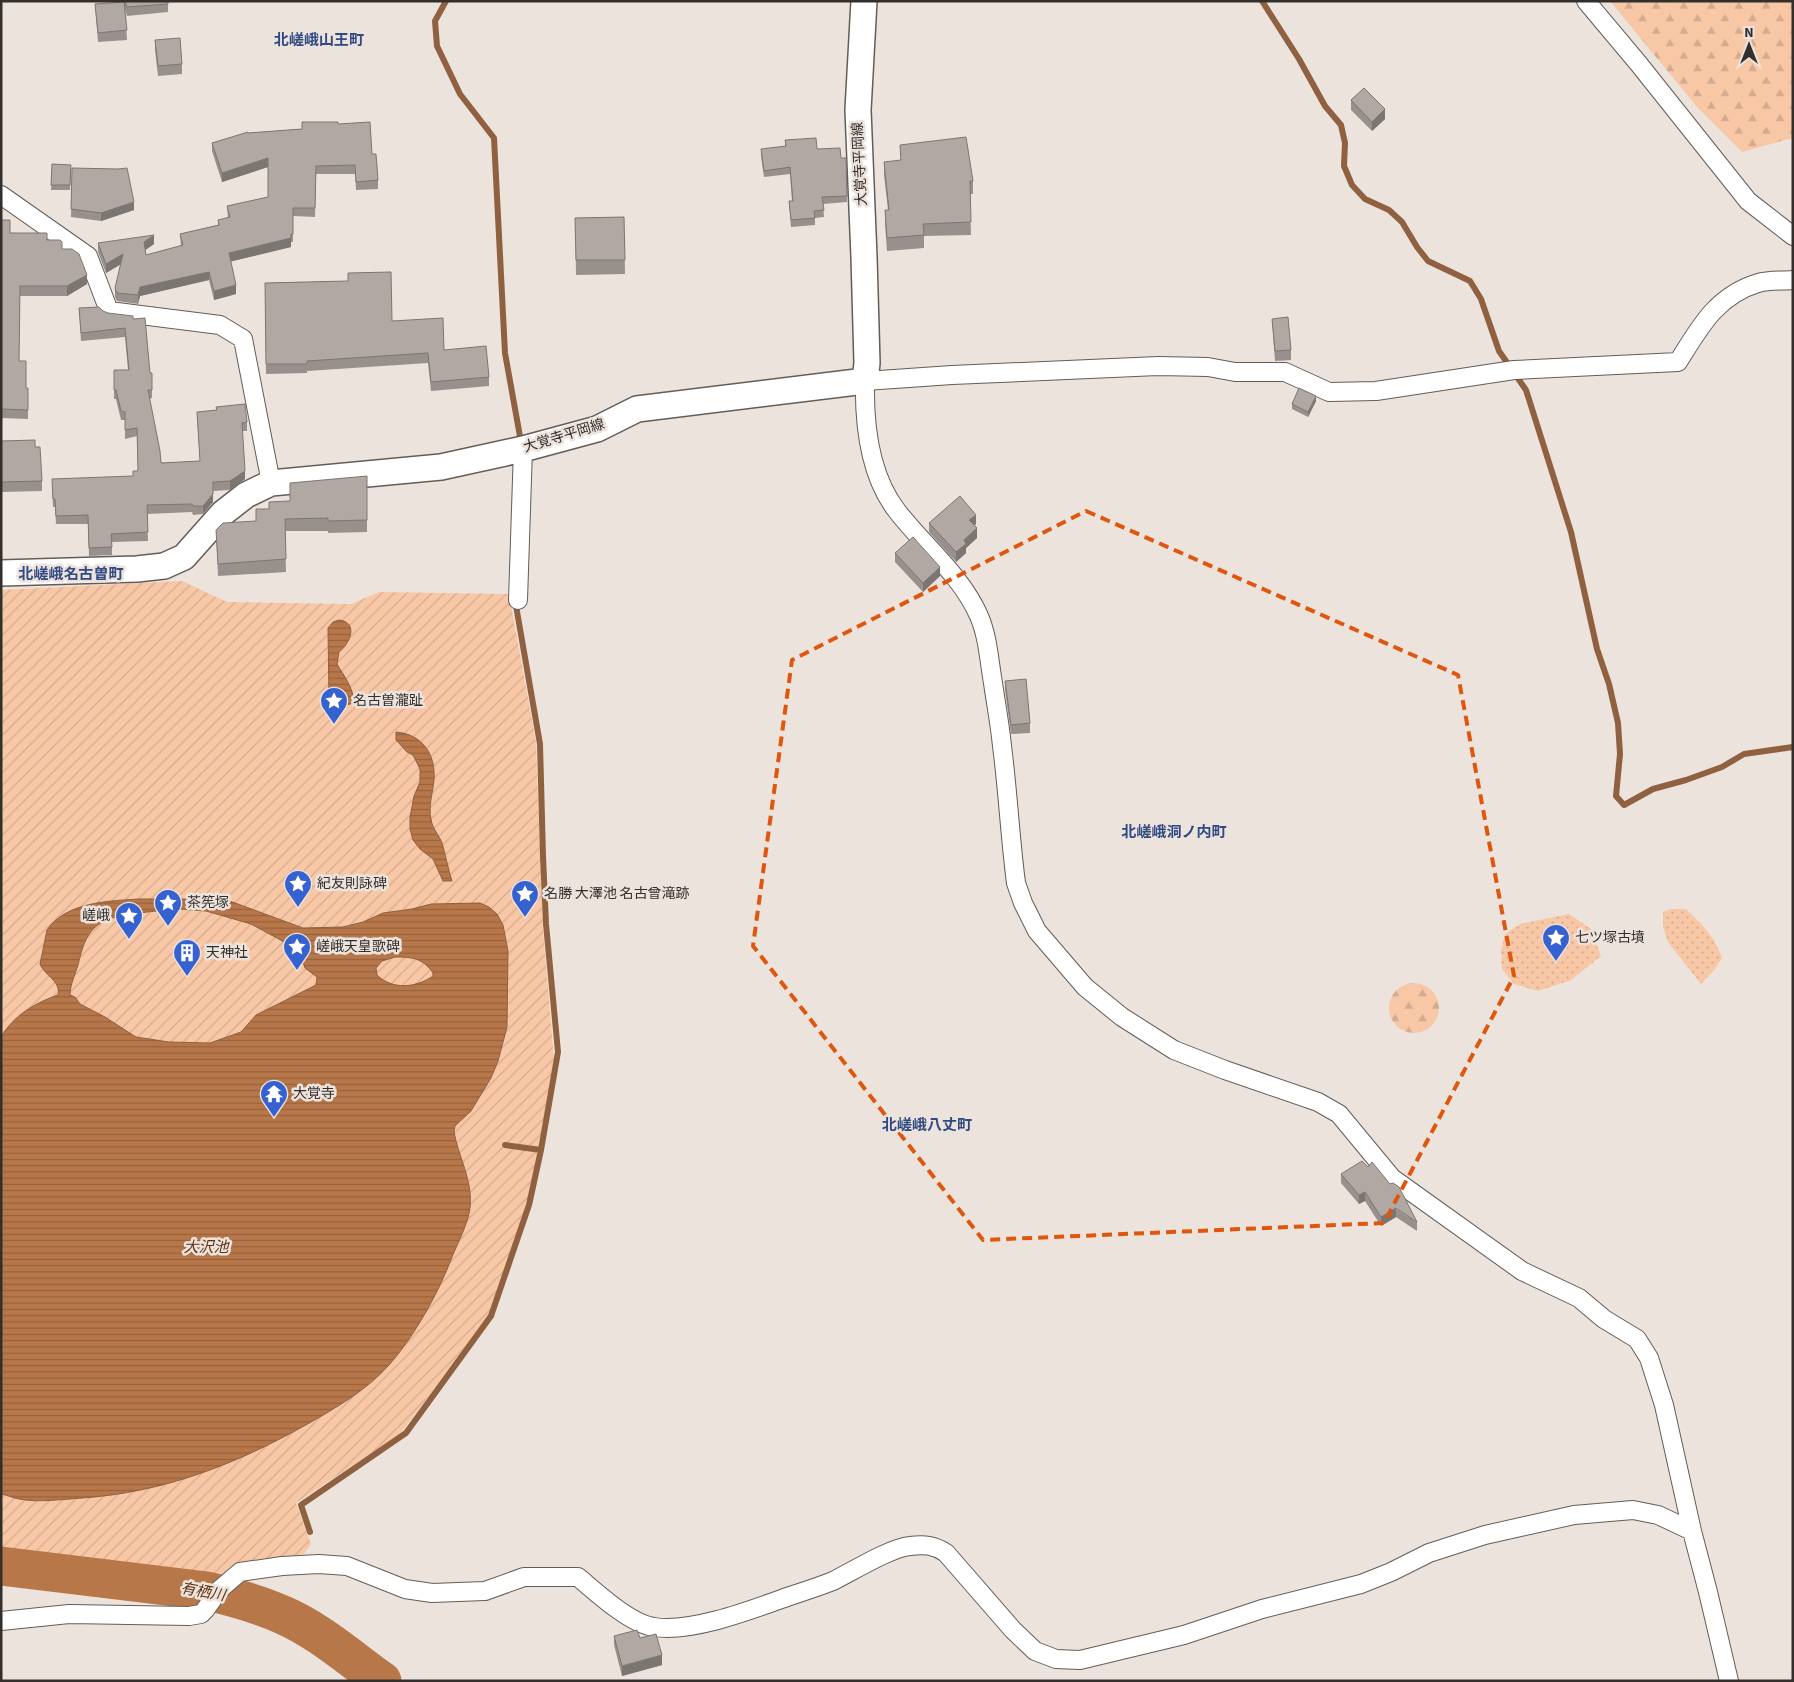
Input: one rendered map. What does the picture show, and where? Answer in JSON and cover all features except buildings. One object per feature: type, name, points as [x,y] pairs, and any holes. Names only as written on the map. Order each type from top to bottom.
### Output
[{"type":"main road","name":"大覚寺平岡線","points":[[1,573],[137,570],[164,566],[184,557],[223,513],[246,495],[271,483],[441,467],[523,449],[597,429],[637,409],[865,381],[867,363],[858,110],[864,1]]},
{"type":"street","points":[[1586,1],[1644,70],[1748,201],[1793,236]]},
{"type":"street","points":[[1,195],[88,256],[109,311],[220,325],[242,339],[271,483]]},
{"type":"street","points":[[1729,1681],[1692,1531],[1664,1405],[1649,1358],[1637,1339],[1604,1319],[1578,1298],[1522,1272],[1392,1178],[1339,1114],[1318,1102],[1174,1050],[1122,1016],[1085,987],[1037,931],[1016,883],[1002,745],[986,637],[979,615],[965,592],[933,551],[897,511],[882,485],[876,472],[870,449],[865,402],[865,381],[952,374],[1166,366],[1208,367],[1235,372],[1285,372],[1330,392],[1367,391],[1514,370],[1678,362],[1705,317],[1722,301],[1740,290],[1760,282],[1793,280]]},
{"type":"street","points":[[518,600],[523,449]]},
{"type":"street","points":[[1,1622],[69,1614],[189,1616],[200,1614],[219,1590],[240,1572],[319,1564],[347,1566],[405,1589],[432,1593],[485,1591],[524,1578],[578,1577],[615,1608],[644,1624],[653,1627],[682,1627],[735,1616],[832,1581],[896,1550],[909,1546],[935,1546],[946,1553],[1013,1630],[1035,1651],[1056,1659],[1080,1660],[1184,1635],[1262,1608],[1361,1584],[1391,1572],[1429,1553],[1485,1535],[1574,1515],[1633,1510],[1658,1515],[1692,1531]]},
{"type":"highlighted area","points":[[1086,511],[1458,675],[1514,976],[1384,1223],[983,1240],[753,946],[792,660]]},
{"type":"green space","points":[[1610,1],[1793,1],[1793,138],[1742,152],[1697,107]]},
{"type":"green space","name":"大覚寺","points":[[182,581],[227,602],[351,604],[379,592],[509,594],[536,742],[543,930],[554,1058],[532,1188],[489,1316],[400,1434],[296,1503],[311,1544],[304,1554],[231,1566],[214,1584],[124,1576],[1,1561],[1,590]]},
{"type":"green space","points":[[1671,909],[1686,909],[1707,931],[1719,950],[1722,958],[1701,984],[1668,942],[1663,927],[1663,912]]},
{"type":"green space","points":[[1569,914],[1591,929],[1601,956],[1571,980],[1538,991],[1514,984],[1502,969],[1501,951],[1505,934],[1520,924]]},
{"type":"green space","points":[[1414,983],[1423,985],[1434,994],[1439,1008],[1437,1017],[1428,1028],[1414,1033],[1405,1031],[1394,1022],[1389,1008],[1391,999],[1400,988]]},
{"type":"water","points":[[339,620],[349,625],[351,629],[349,639],[339,652],[337,664],[348,682],[354,702],[344,705],[337,705],[329,698],[328,628],[333,622]]},
{"type":"water","points":[[396,732],[420,741],[430,754],[433,762],[434,780],[430,814],[442,843],[452,881],[443,881],[433,859],[420,849],[413,840],[410,829],[410,817],[414,796],[420,782],[420,769],[413,755],[407,752],[396,740]]},
{"type":"water","name":"大沢池","points":[[139,899],[227,900],[303,928],[343,927],[363,922],[383,913],[431,904],[480,903],[489,907],[497,914],[503,925],[508,951],[507,1027],[498,1061],[491,1078],[471,1111],[455,1126],[456,1141],[467,1178],[470,1197],[469,1214],[465,1227],[440,1285],[425,1314],[408,1341],[380,1374],[349,1399],[304,1426],[251,1453],[198,1474],[142,1490],[113,1495],[34,1501],[19,1499],[1,1494],[1,1037],[19,1016],[41,1002],[58,995],[55,982],[40,964],[47,930],[55,921],[76,908],[101,902]],"holes":[[[180,909],[206,911],[251,924],[299,950],[305,968],[317,977],[316,985],[256,1015],[241,1032],[210,1043],[169,1042],[136,1037],[80,1004],[75,997],[70,995],[84,943],[88,935],[100,924],[118,916]],[[395,957],[417,959],[429,968],[433,976],[419,983],[404,986],[383,980],[377,975],[376,968],[382,961]]]},
{"type":"waterway","points":[[446,1],[435,21],[437,46],[460,94],[494,138],[505,353],[521,442]]},
{"type":"waterway","points":[[1262,1],[1299,59],[1325,106],[1341,125],[1345,143],[1344,166],[1352,185],[1365,199],[1389,210],[1402,222],[1428,261],[1470,281],[1481,299],[1499,351],[1526,390],[1571,532],[1597,649],[1609,684],[1618,723],[1620,754],[1616,796],[1624,805],[1653,789],[1722,767],[1744,754],[1793,747]]},
{"type":"waterway","points":[[310,1532],[301,1505],[406,1433],[491,1316],[529,1205],[541,1150],[558,1052],[546,924],[540,744],[515,600]]},
{"type":"waterway","points":[[505,1145],[541,1150]]},
{"type":"waterway","name":"有栖川","points":[[1,1566],[207,1591],[246,1601],[296,1621],[334,1645],[382,1681]]},
{"type":"place","name":"名古曽瀧趾","points":[[334,725]]},
{"type":"place","name":"紀友則詠碑","points":[[298,908]]},
{"type":"place","name":"名勝 大澤池 名古曾滝跡","points":[[525,918]]},
{"type":"place","name":"茶筅塚","points":[[168,927]]},
{"type":"place","name":"嵯峨","points":[[129,940]]},
{"type":"place","name":"七ツ塚古墳","points":[[1556,962]]},
{"type":"place","name":"嵯峨天皇歌碑","points":[[297,971]]},
{"type":"place","name":"天神社","points":[[187,977]]},
{"type":"place","name":"大覚寺","points":[[274,1118]]},
{"type":"district","name":"北嵯峨山王町","points":[[319,40]]},
{"type":"district","name":"北嵯峨名古曽町","points":[[71,574]]},
{"type":"district","name":"北嵯峨洞ノ内町","points":[[1174,832]]},
{"type":"district","name":"北嵯峨八丈町","points":[[927,1125]]}]
